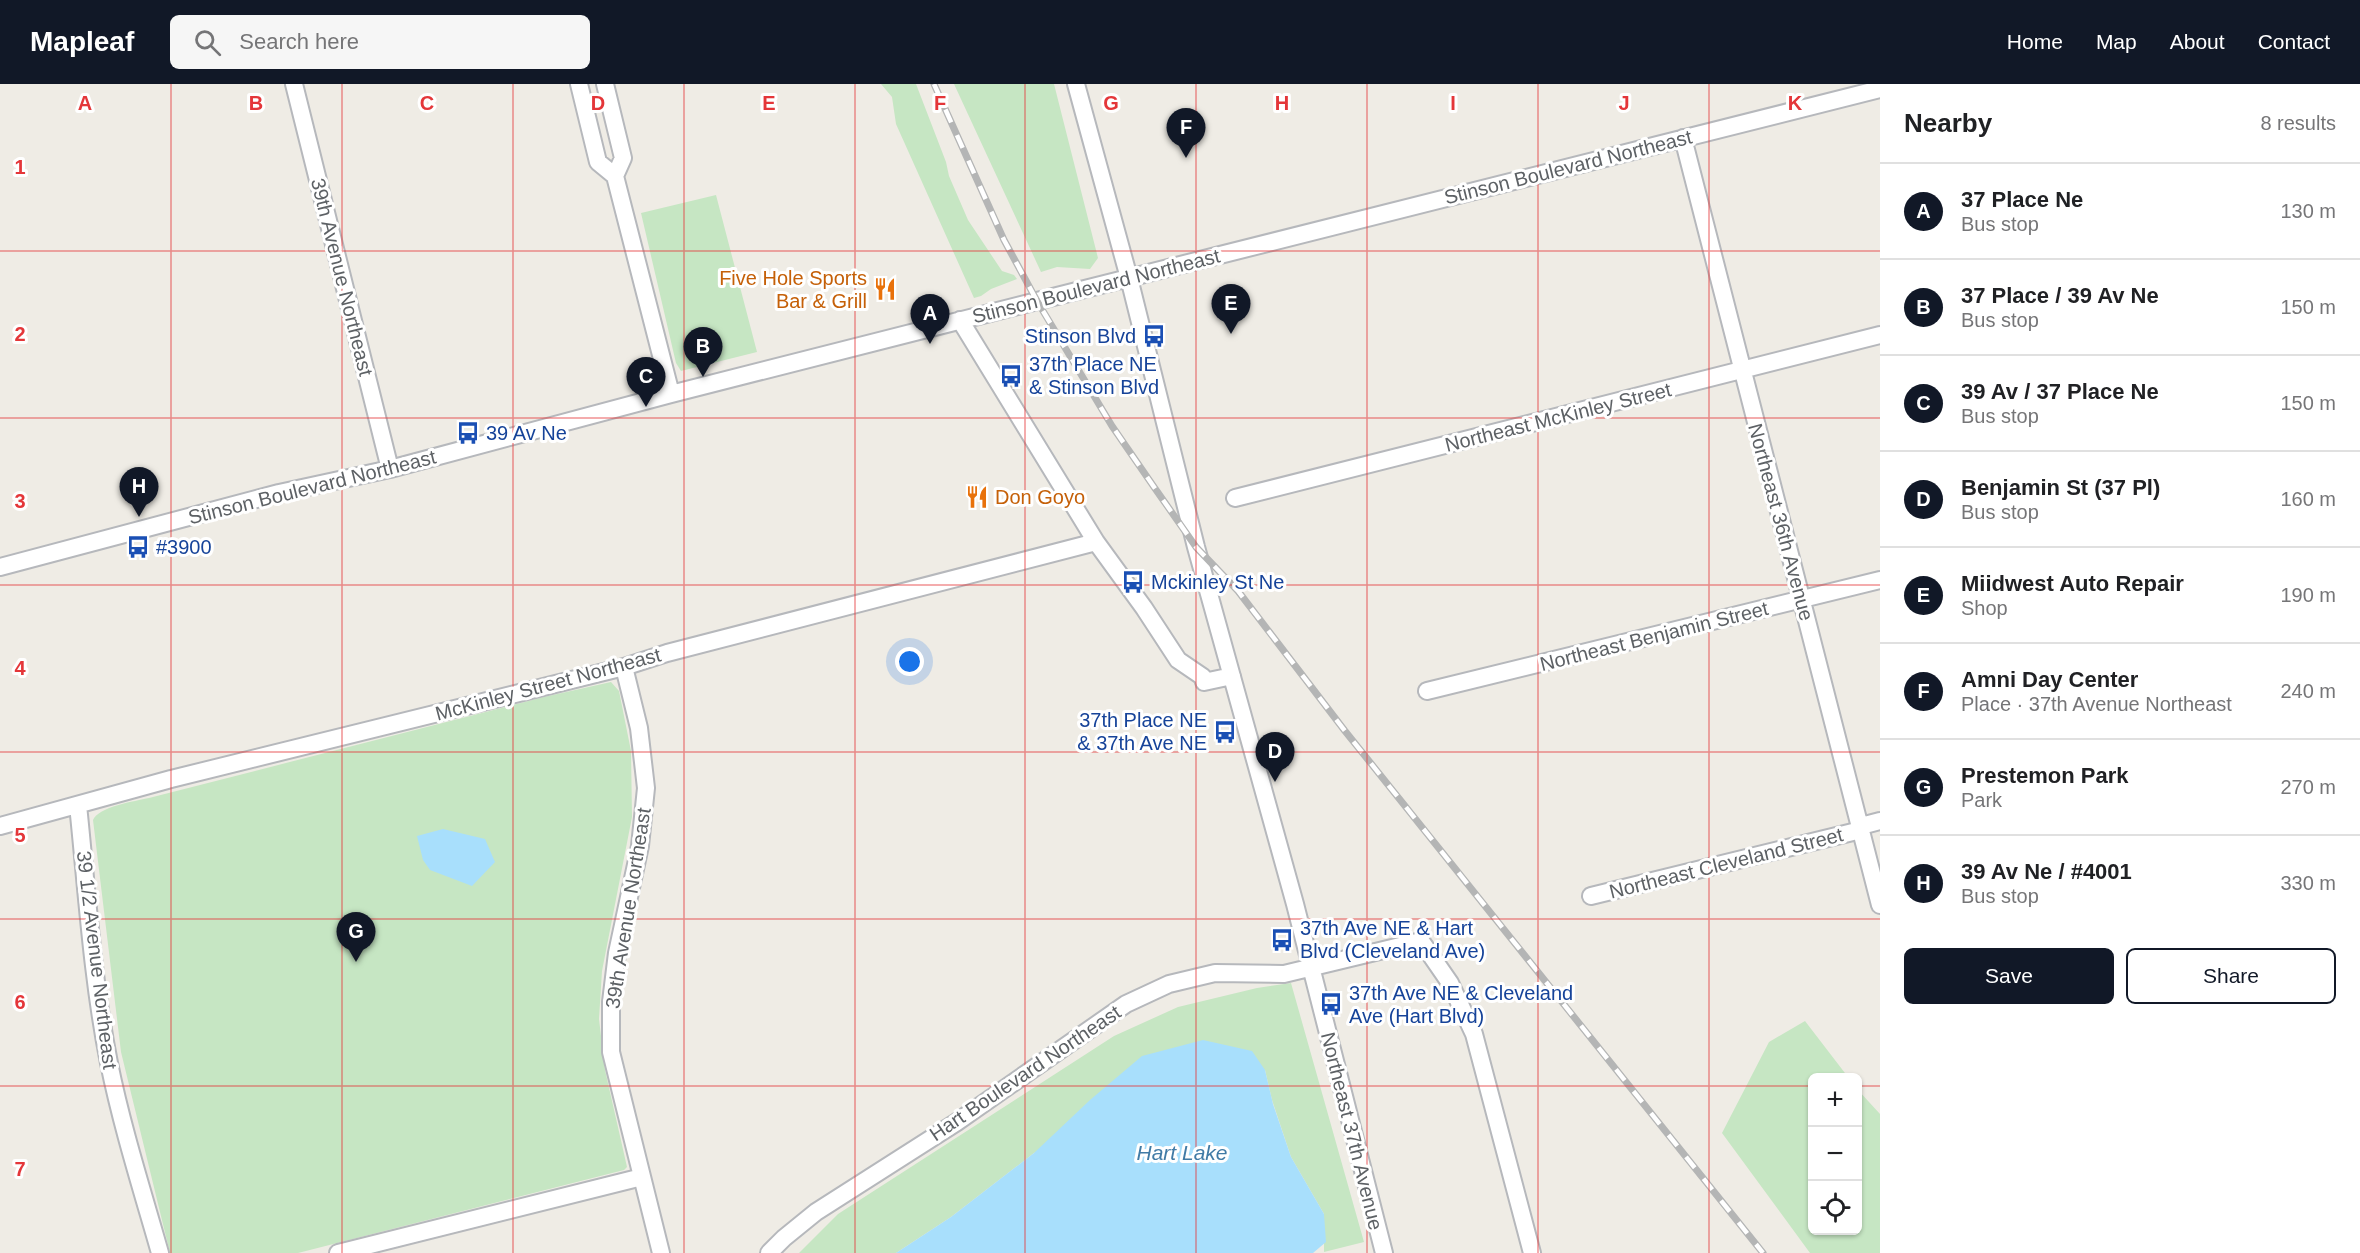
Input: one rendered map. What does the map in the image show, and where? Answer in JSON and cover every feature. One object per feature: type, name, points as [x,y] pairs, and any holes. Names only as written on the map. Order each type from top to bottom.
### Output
[{"type":"street","name":"39th Avenue Northeast","points":[[294,84],[390,469]]},
{"type":"street","points":[[579,84],[598,162],[615,176],[671,394]]},
{"type":"street","points":[[604,84],[623,158],[615,176]]},
{"type":"street","name":"Northeast 37th Avenue","points":[[1076,84],[1129,278],[1196,547],[1272,818],[1384,1253]]},
{"type":"street","name":"Stinson Boulevard Northeast","points":[[0,567],[279,494],[390,469],[960,320],[1880,89]]},
{"type":"street","name":"Northeast 36th Avenue","points":[[1683,138],[1880,905]]},
{"type":"street","points":[[960,320],[1096,542],[1178,660],[1203,677],[1204,682],[1232,676]]},
{"type":"street","name":"Northeast McKinley Street","points":[[1235,498],[1880,335]]},
{"type":"street","name":"McKinley Street Northeast","points":[[0,826],[171,779],[624,667],[667,653],[1096,542]]},
{"type":"street","name":"Northeast Benjamin Street","points":[[1427,691],[1880,580]]},
{"type":"street","name":"39th Avenue Northeast","points":[[624,667],[639,728],[646,788],[640,846],[616,953],[610,1002],[611,1052],[661,1253]]},
{"type":"street","name":"39 1/2 Avenue Northeast","points":[[78,805],[98,999],[109,1062],[120,1112],[160,1253]]},
{"type":"street","name":"Northeast Cleveland Street","points":[[1591,896],[1861,828],[1880,821]]},
{"type":"street","name":"Hart Boulevard Northeast","points":[[770,1253],[784,1238],[816,1212],[957,1122],[1126,1004],[1169,984],[1215,973],[1269,975],[1311,969],[1421,941],[1450,983],[1474,1035],[1532,1253]]},
{"type":"street","points":[[339,1253],[642,1177]]},
{"type":"green space","points":[[881,84],[916,84],[946,162],[949,176],[968,220],[1002,271],[1014,275],[1017,279],[974,298],[896,124],[892,97]]},
{"type":"green space","points":[[954,84],[1054,84],[1098,258],[1090,269],[1057,267],[1041,272]]},
{"type":"green space","points":[[716,195],[757,352],[681,371],[676,363],[641,213]]},
{"type":"green space","points":[[611,682],[619,691],[631,751],[632,817],[602,971],[599,1019],[605,1070],[627,1167],[624,1170],[298,1253],[170,1253],[121,1052],[93,820],[96,815],[126,803]]},
{"type":"green space","points":[[1291,983],[1364,1242],[1324,1252],[1324,1214],[1291,1157],[1272,1100],[1265,1070],[1034,1153],[951,1217],[896,1253],[799,1253],[838,1214],[1114,1036],[1178,1007],[1257,988]]},
{"type":"green space","points":[[1805,1021],[1845,1073],[1808,1073],[1808,1235],[1862,1235],[1862,1094],[1880,1114],[1880,1253],[1810,1253],[1722,1133],[1769,1042]]},
{"type":"water","points":[[443,829],[485,839],[495,862],[472,886],[430,870],[423,860],[417,836]]},
{"type":"water","name":"Hart Lake","points":[[1203,1040],[1252,1051],[1265,1070],[1273,1104],[1291,1157],[1324,1214],[1326,1242],[1313,1253],[896,1253],[951,1217],[1034,1153],[1090,1100],[1142,1056]]},
{"type":"railway","points":[[934,84],[1004,240],[1037,301],[1112,426],[1196,547],[1238,591],[1345,731],[1763,1253]]},
{"type":"place","name":"Amni Day Center","points":[[1186,158]]},
{"type":"place","name":"Five Hole Sports Bar & Grill","points":[[885,289]]},
{"type":"place","name":"Miidwest Auto Repair","points":[[1231,334]]},
{"type":"place","name":"Stinson Blvd","points":[[1154,336]]},
{"type":"place","name":"37 Place Ne","points":[[930,344]]},
{"type":"place","name":"37th Place NE & Stinson Blvd","points":[[1011,376]]},
{"type":"place","name":"37 Place / 39 Av Ne","points":[[703,377]]},
{"type":"place","name":"39 Av / 37 Place Ne","points":[[646,407]]},
{"type":"place","name":"39 Av Ne","points":[[468,433]]},
{"type":"place","name":"Don Goyo","points":[[977,497]]},
{"type":"place","name":"39 Av Ne / #4001","points":[[139,517]]},
{"type":"place","name":"#3900","points":[[138,547]]},
{"type":"place","name":"Mckinley St Ne","points":[[1133,582]]},
{"type":"place","name":"37th Place NE & 37th Ave NE","points":[[1225,732]]},
{"type":"place","name":"Benjamin St (37 Pl)","points":[[1275,782]]},
{"type":"place","name":"37th Ave NE & Hart Blvd (Cleveland Ave)","points":[[1282,940]]},
{"type":"place","name":"Prestemon Park","points":[[356,962]]},
{"type":"place","name":"37th Ave NE & Cleveland Ave (Hart Blvd)","points":[[1331,1004]]}]
